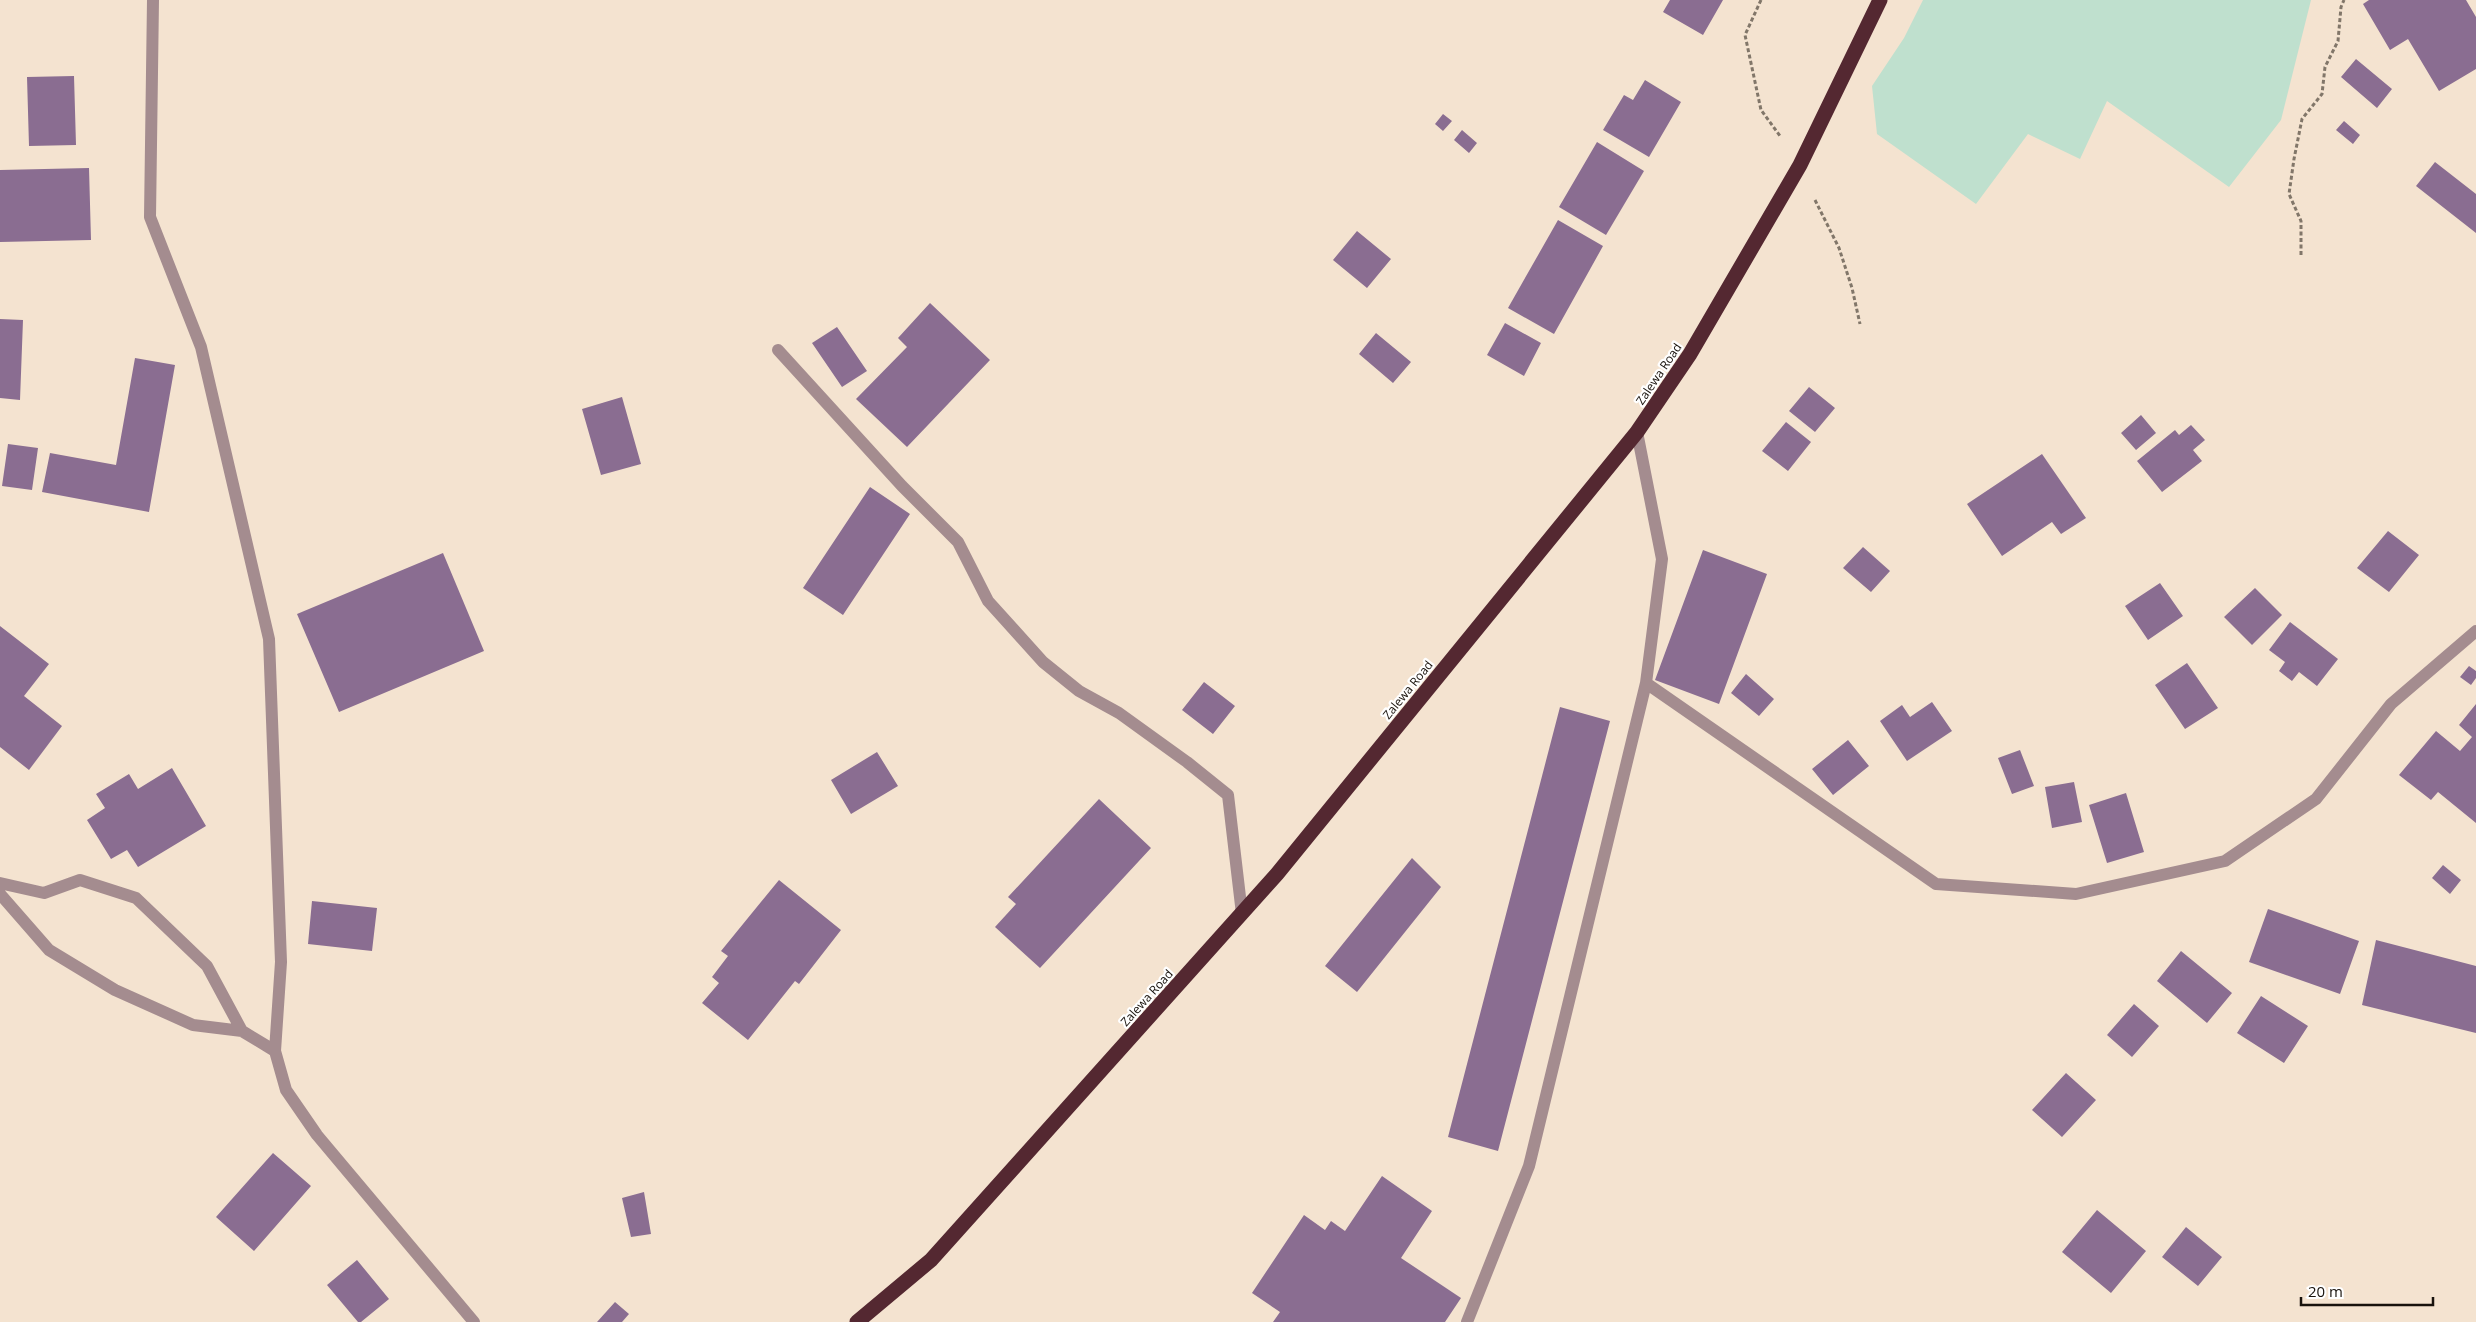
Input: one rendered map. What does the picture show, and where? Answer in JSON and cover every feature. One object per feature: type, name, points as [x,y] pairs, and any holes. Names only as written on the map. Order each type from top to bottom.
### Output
[{"type":"highway","name":"Zalewa Road","points":[[857,1322],[931,1260],[1242,914],[1277,874],[1637,432],[1690,354],[1800,165],[1880,0]]},
{"type":"street","points":[[153,0],[150,217],[201,347],[269,640],[281,962],[275,1050],[286,1090],[317,1136],[474,1322]]},
{"type":"street","points":[[778,350],[902,486],[958,542],[988,601],[1043,662],[1079,692],[1119,713],[1187,762],[1228,795],[1242,914]]},
{"type":"street","points":[[1467,1322],[1529,1166],[1646,683],[1662,559],[1637,432]]},
{"type":"street","points":[[1646,683],[1936,884],[2076,894],[2225,861],[2316,799],[2391,704],[2476,631]]},
{"type":"street","points":[[0,883],[44,893],[80,880],[136,898],[207,966],[242,1031]]},
{"type":"street","points":[[1,896],[49,950],[115,990],[193,1025],[242,1031],[275,1050]]},
{"type":"path","points":[[2301,255],[2301,221],[2289,194],[2294,159],[2302,119],[2322,94],[2325,67],[2338,41],[2341,7],[2344,0]]},
{"type":"green space","points":[[1923,0],[2311,0],[2281,120],[2229,187],[2107,101],[2080,159],[2028,134],[1976,204],[1877,134],[1872,86],[1904,38]]},
{"type":"building","points":[[1670,0],[1723,0],[1703,35],[1663,12]]},
{"type":"building","points":[[2369,0],[2466,0],[2476,17],[2476,69],[2439,91],[2408,39],[2390,50],[2363,4]]},
{"type":"building","points":[[2356,59],[2392,89],[2377,108],[2341,77]]},
{"type":"building","points":[[74,76],[76,145],[29,146],[27,77]]},
{"type":"building","points":[[1645,80],[1681,102],[1649,157],[1603,130],[1624,95],[1633,100]]},
{"type":"building","points":[[1443,114],[1452,121],[1443,131],[1435,124]]},
{"type":"building","points":[[2344,121],[2360,135],[2353,144],[2336,130]]},
{"type":"building","points":[[1462,130],[1477,143],[1469,153],[1454,140]]},
{"type":"building","points":[[1597,142],[1644,171],[1606,235],[1559,207]]},
{"type":"building","points":[[2435,162],[2476,194],[2476,233],[2416,186]]},
{"type":"building","points":[[89,168],[91,240],[0,242],[0,170]]},
{"type":"building","points":[[1558,220],[1603,246],[1554,334],[1508,308]]},
{"type":"building","points":[[1357,231],[1391,259],[1367,288],[1333,260]]},
{"type":"building","points":[[930,303],[990,360],[907,447],[856,399],[907,347],[898,338]]},
{"type":"building","points":[[0,319],[23,320],[20,400],[0,398]]},
{"type":"building","points":[[1505,323],[1541,343],[1524,376],[1487,355]]},
{"type":"building","points":[[837,327],[867,371],[842,387],[812,343]]},
{"type":"building","points":[[1376,333],[1411,362],[1393,383],[1359,354]]},
{"type":"building","points":[[135,358],[175,365],[149,512],[42,492],[50,453],[116,465]]},
{"type":"building","points":[[1809,387],[1835,408],[1815,432],[1789,411]]},
{"type":"building","points":[[622,397],[641,464],[601,475],[582,409]]},
{"type":"building","points":[[2141,415],[2156,433],[2136,450],[2121,433]]},
{"type":"building","points":[[1786,422],[1811,442],[1788,471],[1762,451]]},
{"type":"building","points":[[2191,425],[2205,440],[2193,450],[2202,461],[2162,492],[2137,461],[2175,430],[2179,435]]},
{"type":"building","points":[[8,444],[38,448],[32,490],[2,486]]},
{"type":"building","points":[[2042,454],[2086,518],[2061,534],[2052,522],[2002,556],[1967,504]]},
{"type":"building","points":[[870,487],[910,514],[843,615],[803,588]]},
{"type":"building","points":[[2388,531],[2419,555],[2389,592],[2357,568]]},
{"type":"building","points":[[1863,547],[1890,571],[1871,592],[1843,568]]},
{"type":"building","points":[[1703,550],[1767,574],[1719,704],[1655,680]]},
{"type":"building","points":[[443,553],[484,651],[339,712],[297,614]]},
{"type":"building","points":[[2160,583],[2183,616],[2148,640],[2125,606]]},
{"type":"building","points":[[2255,588],[2282,615],[2252,645],[2224,617]]},
{"type":"building","points":[[2290,622],[2338,659],[2317,686],[2299,672],[2292,681],[2279,671],[2285,662],[2269,650]]},
{"type":"building","points":[[0,626],[49,664],[24,696],[62,726],[29,770],[0,747]]},
{"type":"building","points":[[2187,663],[2218,708],[2185,729],[2155,685]]},
{"type":"building","points":[[2469,666],[2476,671],[2476,678],[2471,685],[2460,677]]},
{"type":"building","points":[[1746,674],[1774,699],[1759,716],[1731,693]]},
{"type":"building","points":[[1204,682],[1235,706],[1213,734],[1182,710]]},
{"type":"building","points":[[1932,702],[1952,731],[1907,761],[1880,721],[1902,705],[1910,717]]},
{"type":"building","points":[[2476,704],[2476,823],[2438,792],[2431,800],[2399,775],[2436,731],[2460,751],[2472,737],[2459,725]]},
{"type":"building","points":[[1560,707],[1610,721],[1498,1151],[1448,1137]]},
{"type":"building","points":[[1848,740],[1869,766],[1833,795],[1812,769]]},
{"type":"building","points":[[2020,750],[2034,786],[2012,794],[1998,758]]},
{"type":"building","points":[[877,752],[898,786],[851,814],[831,780]]},
{"type":"building","points":[[172,768],[206,826],[138,867],[127,850],[111,859],[87,820],[105,808],[96,794],[129,774],[138,789]]},
{"type":"building","points":[[2074,782],[2082,822],[2052,828],[2045,787]]},
{"type":"building","points":[[2126,793],[2144,852],[2107,863],[2089,805]]},
{"type":"building","points":[[1099,799],[1151,848],[1040,968],[995,927],[1016,904],[1008,897]]},
{"type":"building","points":[[1412,858],[1441,887],[1357,992],[1325,966]]},
{"type":"building","points":[[2443,865],[2461,880],[2450,894],[2432,878]]},
{"type":"building","points":[[779,880],[841,930],[799,984],[795,981],[748,1040],[702,1003],[719,983],[712,977],[728,956],[721,951]]},
{"type":"building","points":[[312,901],[377,908],[372,951],[308,944]]},
{"type":"building","points":[[2268,909],[2359,941],[2340,994],[2249,962]]},
{"type":"building","points":[[2376,940],[2476,966],[2476,1033],[2362,1005]]},
{"type":"building","points":[[2181,951],[2232,993],[2207,1023],[2157,981]]},
{"type":"building","points":[[2261,996],[2308,1026],[2284,1063],[2237,1033]]},
{"type":"building","points":[[2134,1004],[2159,1026],[2132,1057],[2107,1035]]},
{"type":"building","points":[[2066,1073],[2096,1100],[2062,1137],[2032,1110]]},
{"type":"building","points":[[273,1153],[311,1186],[254,1251],[216,1217]]},
{"type":"building","points":[[1382,1176],[1432,1211],[1401,1258],[1461,1298],[1445,1322],[1273,1322],[1280,1312],[1252,1293],[1304,1215],[1325,1230],[1331,1221],[1345,1231]]},
{"type":"building","points":[[644,1192],[651,1234],[631,1237],[622,1198]]},
{"type":"building","points":[[2097,1210],[2146,1251],[2111,1293],[2062,1252]]},
{"type":"building","points":[[2186,1227],[2222,1257],[2198,1286],[2162,1257]]},
{"type":"building","points":[[357,1260],[389,1299],[361,1322],[358,1322],[327,1285]]},
{"type":"building","points":[[615,1302],[629,1314],[622,1322],[597,1322]]}]
